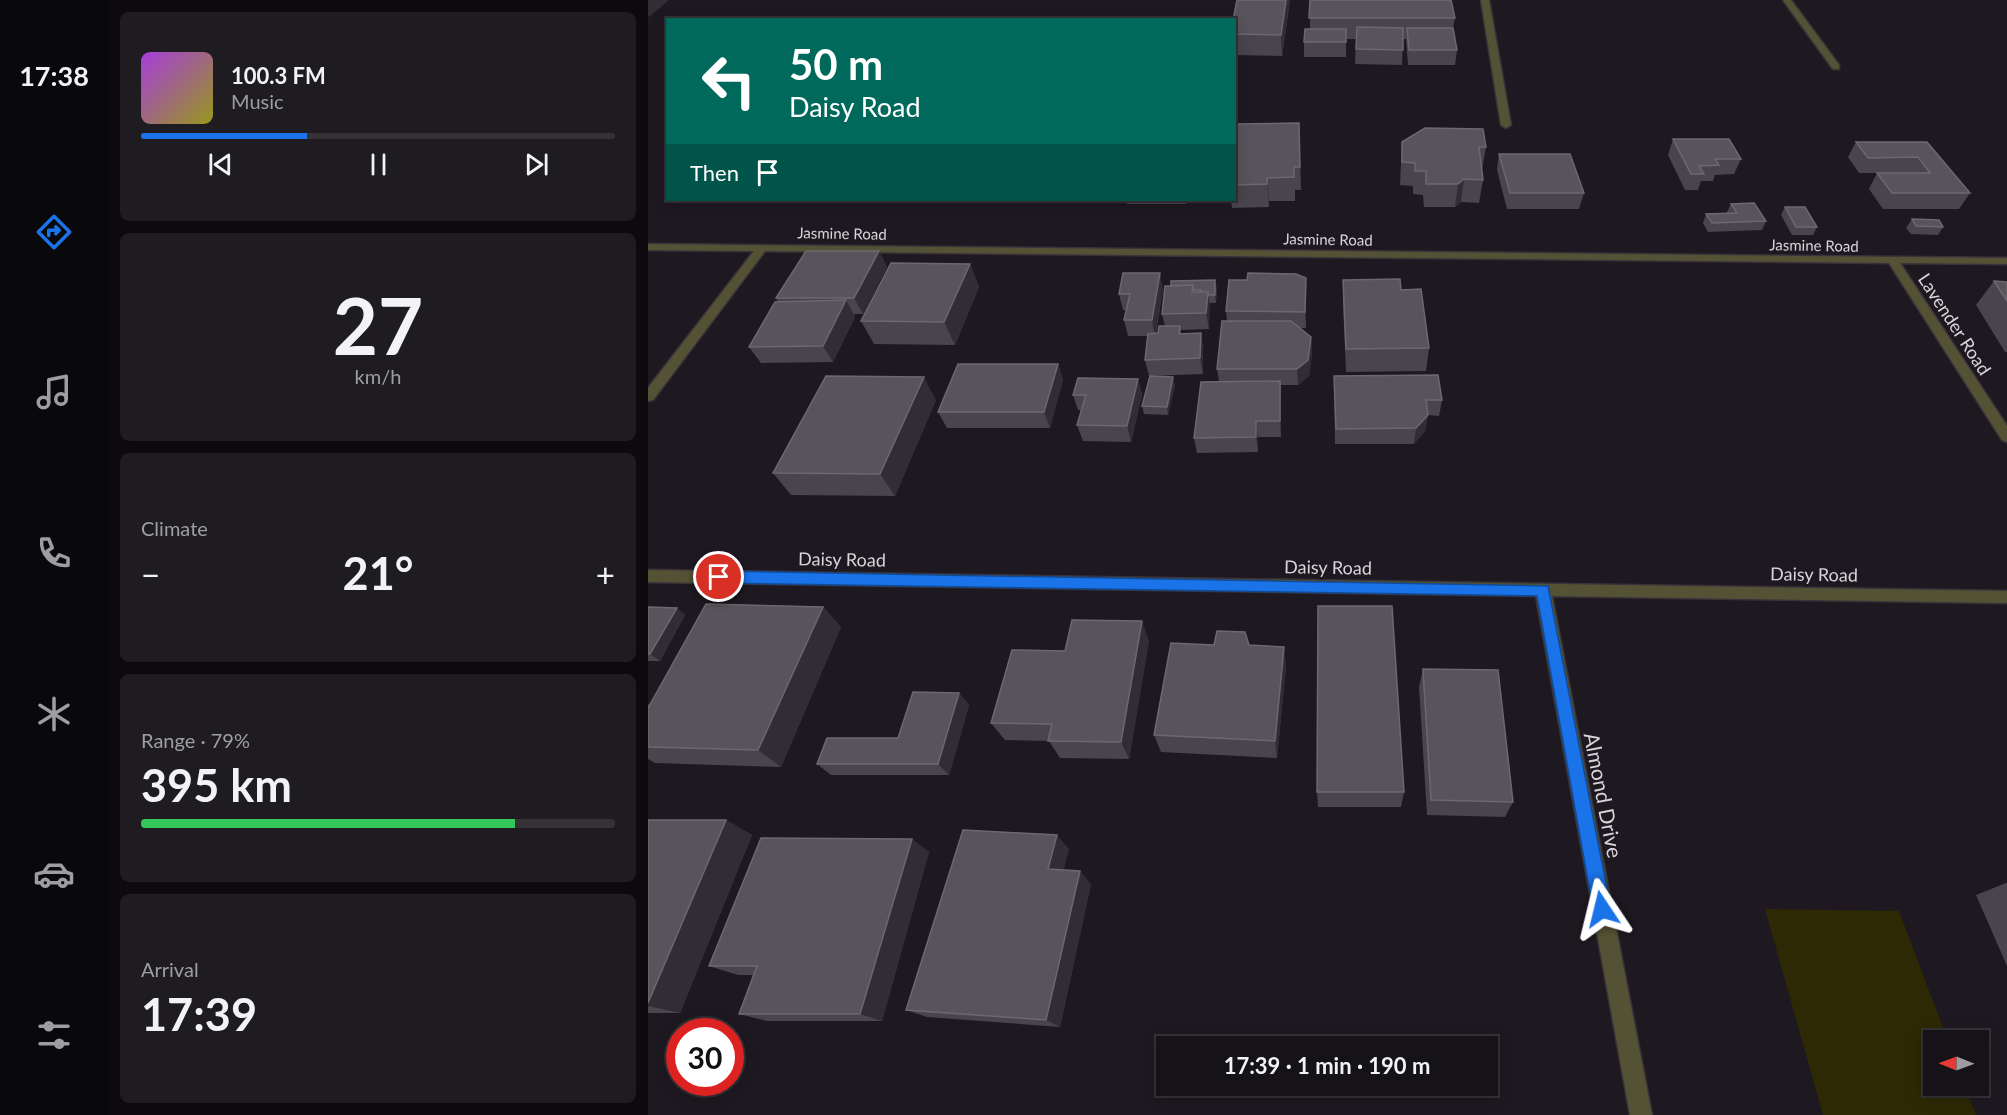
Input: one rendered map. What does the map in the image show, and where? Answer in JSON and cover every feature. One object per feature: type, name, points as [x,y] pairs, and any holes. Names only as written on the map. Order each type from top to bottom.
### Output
[{"type":"street","points":[[1485,0],[1506,125]]},
{"type":"street","points":[[1787,0],[1836,67]]},
{"type":"street","name":"Jasmine Road","points":[[648,247],[2007,261]]},
{"type":"street","points":[[648,397],[762,248]]},
{"type":"street","name":"Lavender Road","points":[[1893,261],[2007,437]]},
{"type":"street","name":"Daisy Road","points":[[648,576],[2007,597]]},
{"type":"street","name":"Almond Drive","points":[[1543,590],[1641,1115]]},
{"type":"shaded area","points":[[1765,909],[1899,911],[1944,1030],[1923,1030],[1923,1096],[1969,1096],[1976,1115],[1823,1115]]},
{"type":"building","points":[[1237,0],[1286,0],[1281,35],[1236,34],[1236,18],[1233,18]]},
{"type":"building","points":[[1310,0],[1451,0],[1455,18],[1309,18]]},
{"type":"building","points":[[1357,27],[1403,28],[1403,50],[1356,49]]},
{"type":"building","points":[[1407,28],[1453,28],[1457,50],[1409,50]]},
{"type":"building","points":[[1305,29],[1346,29],[1346,42],[1304,42]]},
{"type":"building","points":[[1299,123],[1300,167],[1294,167],[1294,177],[1267,178],[1267,184],[1236,185],[1236,124]]},
{"type":"building","points":[[1425,128],[1483,129],[1486,147],[1479,147],[1483,180],[1464,179],[1458,184],[1426,184],[1426,171],[1415,171],[1415,163],[1402,162],[1402,142]]},
{"type":"building","points":[[1673,139],[1729,139],[1741,159],[1715,159],[1719,165],[1699,166],[1704,174],[1691,174]]},
{"type":"building","points":[[1856,142],[1927,142],[1970,193],[1892,193],[1877,173],[1930,173],[1918,157],[1868,158]]},
{"type":"building","points":[[1499,154],[1570,154],[1584,193],[1510,193]]},
{"type":"building","points":[[1754,203],[1766,221],[1712,223],[1706,214],[1737,213],[1731,204]]},
{"type":"building","points":[[1785,207],[1805,207],[1817,227],[1796,227]]},
{"type":"building","points":[[1912,219],[1939,220],[1943,227],[1916,226]]},
{"type":"building","points":[[806,251],[879,251],[854,298],[776,298]]},
{"type":"building","points":[[891,263],[970,264],[944,322],[861,321]]},
{"type":"building","points":[[1123,273],[1160,273],[1152,320],[1124,320],[1130,294],[1119,294]]},
{"type":"building","points":[[1248,273],[1296,274],[1306,278],[1305,312],[1226,311],[1229,280],[1247,280]]},
{"type":"building","points":[[1400,279],[1401,290],[1421,289],[1429,348],[1346,349],[1343,280]]},
{"type":"building","points":[[1215,280],[1215,295],[1193,290],[1193,285],[1171,286],[1171,281]]},
{"type":"building","points":[[1994,281],[2007,282],[2007,301]]},
{"type":"building","points":[[1193,285],[1192,292],[1208,292],[1206,313],[1162,314],[1165,286]]},
{"type":"building","points":[[846,300],[823,346],[749,347],[775,302]]},
{"type":"building","points":[[1222,321],[1291,321],[1311,337],[1308,360],[1297,369],[1217,369]]},
{"type":"building","points":[[1159,326],[1180,326],[1179,334],[1201,333],[1200,358],[1145,360],[1148,334],[1158,333]]},
{"type":"building","points":[[958,364],[1058,364],[1044,412],[938,412]]},
{"type":"building","points":[[1438,375],[1442,400],[1426,400],[1428,415],[1416,428],[1336,429],[1334,376]]},
{"type":"building","points":[[826,376],[924,377],[880,474],[773,473]]},
{"type":"building","points":[[1150,376],[1173,377],[1167,407],[1142,406]]},
{"type":"building","points":[[1078,378],[1138,379],[1127,426],[1077,425],[1086,395],[1073,395]]},
{"type":"building","points":[[1280,381],[1280,421],[1256,421],[1256,437],[1194,438],[1201,382]]},
{"type":"building","points":[[706,604],[823,607],[758,750],[648,747],[648,708]]},
{"type":"building","points":[[1318,606],[1392,606],[1404,792],[1317,792]]},
{"type":"building","points":[[648,607],[677,608],[650,654],[648,654]]},
{"type":"building","points":[[1072,620],[1142,621],[1121,742],[1048,741],[1052,724],[991,723],[1012,650],[1065,651]]},
{"type":"building","points":[[1217,631],[1245,632],[1249,645],[1284,647],[1275,741],[1154,735],[1171,643],[1214,645]]},
{"type":"building","points":[[1423,669],[1498,670],[1513,802],[1431,800]]},
{"type":"building","points":[[913,692],[959,693],[938,764],[817,764],[827,738],[898,738]]},
{"type":"building","points":[[648,820],[726,820],[648,1003]]},
{"type":"building","points":[[963,830],[1057,835],[1048,869],[1080,871],[1046,1020],[906,1010]]},
{"type":"building","points":[[761,838],[912,839],[860,1014],[739,1014],[757,966],[709,966]]},
{"type":"route","points":[[719,577],[1543,590],[1602,909]]}]
